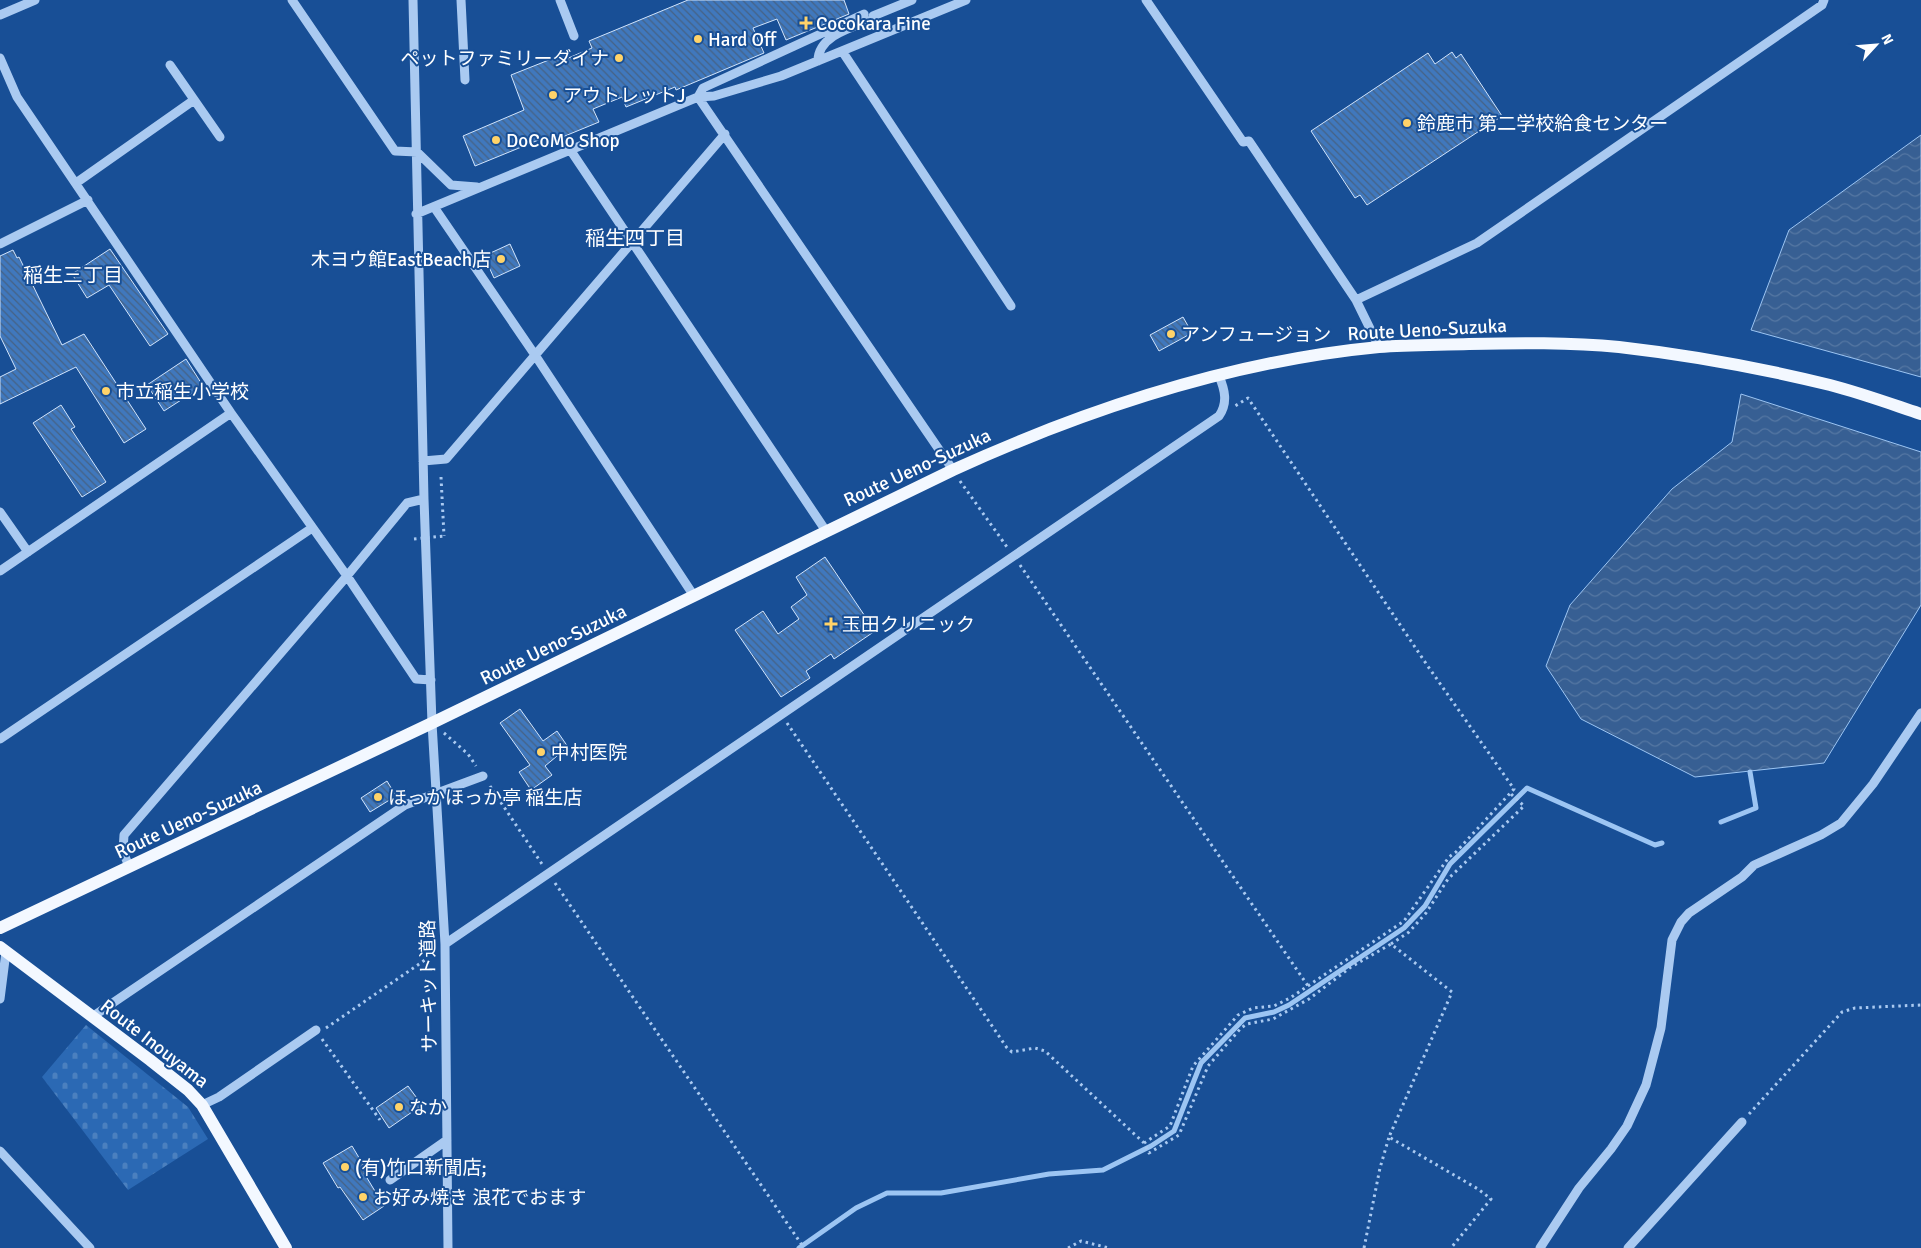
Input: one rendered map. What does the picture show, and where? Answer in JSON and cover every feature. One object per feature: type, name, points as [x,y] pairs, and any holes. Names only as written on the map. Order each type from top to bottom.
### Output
[{"type":"main road","name":"Route Ueno-Suzuka","points":[[0,928],[432,723],[953,470],[1023,438],[1083,415],[1161,390],[1298,359],[1379,347],[1538,342],[1618,347],[1694,357],[1831,386],[1921,414]]},
{"type":"main road","name":"Route Inouyama","points":[[3,950],[180,1084],[202,1105],[286,1248]]},
{"type":"street","points":[[0,15],[36,0]]},
{"type":"street","points":[[292,0],[395,151],[417,152],[451,185],[485,186]]},
{"type":"street","points":[[413,1],[424,0]]},
{"type":"street","points":[[461,0],[465,80]]},
{"type":"street","points":[[560,0],[574,36]]},
{"type":"street","points":[[698,97],[703,88],[870,16],[912,0]]},
{"type":"street","points":[[416,214],[698,97],[714,96],[781,76],[966,0]]},
{"type":"street","points":[[1146,0],[1243,142],[1249,141],[1356,300],[1379,347]]},
{"type":"street","points":[[1356,300],[1477,243],[1790,27],[1822,4],[1824,0]]},
{"type":"street","name":"サーキット道路","points":[[413,1],[417,152],[416,214],[424,499],[432,723],[445,944],[448,1248]]},
{"type":"street","points":[[818,61],[818,54],[832,36],[870,16]]},
{"type":"street","points":[[842,51],[1012,306]]},
{"type":"street","points":[[0,58],[16,97],[88,200],[231,413],[347,576],[416,679],[431,680]]},
{"type":"street","points":[[170,65],[220,137]]},
{"type":"street","points":[[698,97],[953,470]]},
{"type":"street","points":[[76,183],[194,100]]},
{"type":"street","points":[[423,461],[446,459],[725,134]]},
{"type":"street","points":[[570,151],[826,532]]},
{"type":"street","points":[[0,244],[88,200]]},
{"type":"street","points":[[434,207],[535,355],[694,596]]},
{"type":"street","points":[[445,944],[782,716],[1013,555],[1220,416],[1224,405],[1224,389],[1219,376]]},
{"type":"street","points":[[0,571],[231,413]]},
{"type":"street","points":[[129,867],[123,851],[124,835],[347,576],[407,503],[424,499]]},
{"type":"street","points":[[0,512],[28,552]]},
{"type":"street","points":[[0,739],[312,528]]},
{"type":"street","points":[[1540,1248],[1579,1188],[1627,1126],[1646,1085],[1661,1028],[1672,940],[1681,922],[1689,913],[1742,877],[1754,865],[1821,835],[1841,823],[1873,784],[1921,713]]},
{"type":"street","points":[[92,1017],[405,805],[483,776]]},
{"type":"street","points":[[0,999],[3,950]]},
{"type":"street","points":[[202,1105],[219,1097],[316,1030]]},
{"type":"street","points":[[1628,1248],[1742,1122]]},
{"type":"street","points":[[390,1180],[446,1140]]},
{"type":"street","points":[[0,1151],[90,1248]]},
{"type":"path","points":[[1144,1144],[1170,1126],[1192,1066],[1238,1015],[1253,1008],[1274,1006],[1308,986],[1404,921],[1449,857],[1514,789],[1427,665],[1248,398],[1236,406],[1224,405]]},
{"type":"path","points":[[953,470],[1308,986]]},
{"type":"path","points":[[414,539],[444,536],[441,477]]},
{"type":"path","points":[[782,716],[1007,1048],[1012,1052],[1035,1048],[1045,1051],[1144,1144],[1149,1153],[1179,1135],[1208,1066],[1241,1028],[1247,1024],[1272,1019],[1309,999],[1351,967],[1409,932],[1426,913],[1448,879],[1524,806],[1511,794]]},
{"type":"path","points":[[432,723],[468,754],[804,1248]]},
{"type":"path","points":[[1364,1248],[1380,1168],[1389,1137],[1452,992],[1391,944]]},
{"type":"path","points":[[380,1120],[318,1034],[425,960]]},
{"type":"path","points":[[1742,1122],[1842,1012],[1855,1008],[1921,1005]]},
{"type":"path","points":[[1389,1137],[1478,1189],[1491,1200],[1450,1248]]},
{"type":"path","points":[[1068,1248],[1081,1241],[1109,1248]]},
{"type":"green space","points":[[86,1025],[188,1107],[208,1139],[128,1190],[42,1077]]},
{"type":"water","points":[[1921,135],[1921,377],[1751,330],[1789,230]]},
{"type":"water","points":[[1741,394],[1921,452],[1921,605],[1824,763],[1695,777],[1581,719],[1546,666],[1570,605],[1672,489],[1732,442]]},
{"type":"building","points":[[688,0],[844,0],[849,14],[786,40],[777,19],[753,28],[764,53],[676,90],[675,87],[626,107],[622,97],[593,109],[599,122],[543,145],[541,139],[475,166],[463,136],[524,110],[511,75],[564,54],[566,59],[592,48],[589,41]]},
{"type":"building","name":"鈴鹿市 第二学校給食センター","points":[[1452,52],[1456,58],[1461,54],[1502,116],[1367,205],[1360,195],[1355,198],[1311,131],[1428,53],[1435,64]]},
{"type":"building","name":"木ヨウ館EastBeach店","points":[[510,244],[520,266],[494,278],[484,256]]},
{"type":"building","points":[[110,249],[168,334],[150,346],[109,285],[87,298],[72,274]]},
{"type":"building","points":[[13,250],[17,258],[19,257],[62,345],[84,334],[146,429],[124,443],[76,367],[0,404],[0,377],[16,369],[0,336],[0,256]]},
{"type":"building","name":"アンフュージョン","points":[[1183,317],[1192,333],[1159,351],[1150,335]]},
{"type":"building","points":[[186,359],[203,386],[164,411],[147,385]]},
{"type":"building","points":[[61,405],[75,427],[71,429],[106,482],[82,497],[33,423]]},
{"type":"building","name":"玉田クリニック","points":[[825,557],[875,631],[834,659],[831,654],[806,671],[810,678],[781,697],[735,630],[763,611],[778,634],[799,619],[791,607],[807,595],[796,577]]},
{"type":"building","name":"中村医院","points":[[520,709],[543,741],[557,731],[568,747],[545,766],[552,775],[531,790],[519,772],[530,765],[500,723]]},
{"type":"building","name":"ほっかほっか亭 稲生店","points":[[387,781],[396,796],[370,812],[361,798]]},
{"type":"building","name":"なか","points":[[408,1086],[422,1105],[389,1128],[376,1108]]},
{"type":"building","points":[[352,1146],[367,1171],[364,1173],[384,1206],[363,1220],[340,1187],[338,1188],[323,1163]]},
{"type":"waterway","points":[[1721,822],[1756,808],[1750,772]]},
{"type":"waterway","points":[[799,1248],[856,1208],[887,1193],[941,1193],[1049,1174],[1103,1170],[1151,1146],[1174,1131],[1201,1063],[1245,1018],[1274,1012],[1289,1005],[1404,928],[1425,906],[1450,864],[1527,788],[1655,845],[1662,843]]},
{"type":"place","name":"Cocokara Fine","points":[[806,23]]},
{"type":"place","name":"Hard Off","points":[[698,39]]},
{"type":"place","name":"ペットファミリーダイナ","points":[[619,58]]},
{"type":"place","name":"アウトレットJ","points":[[553,95]]},
{"type":"place","name":"鈴鹿市 第二学校給食センター","points":[[1407,123]]},
{"type":"place","name":"DoCoMo Shop","points":[[496,140]]},
{"type":"place","name":"木ヨウ館EastBeach店","points":[[501,259]]},
{"type":"place","name":"アンフュージョン","points":[[1171,334]]},
{"type":"place","name":"市立稲生小学校","points":[[106,391]]},
{"type":"place","name":"玉田クリニック","points":[[831,624]]},
{"type":"place","name":"中村医院","points":[[541,752]]},
{"type":"place","name":"ほっかほっか亭 稲生店","points":[[378,797]]},
{"type":"place","name":"なか","points":[[399,1107]]},
{"type":"place","name":"(有)竹口新聞店;","points":[[345,1167]]},
{"type":"place","name":"お好み焼き 浪花でおます","points":[[363,1197]]},
{"type":"district","name":"稲生四丁目","points":[[635,238]]},
{"type":"district","name":"稲生三丁目","points":[[73,275]]}]
